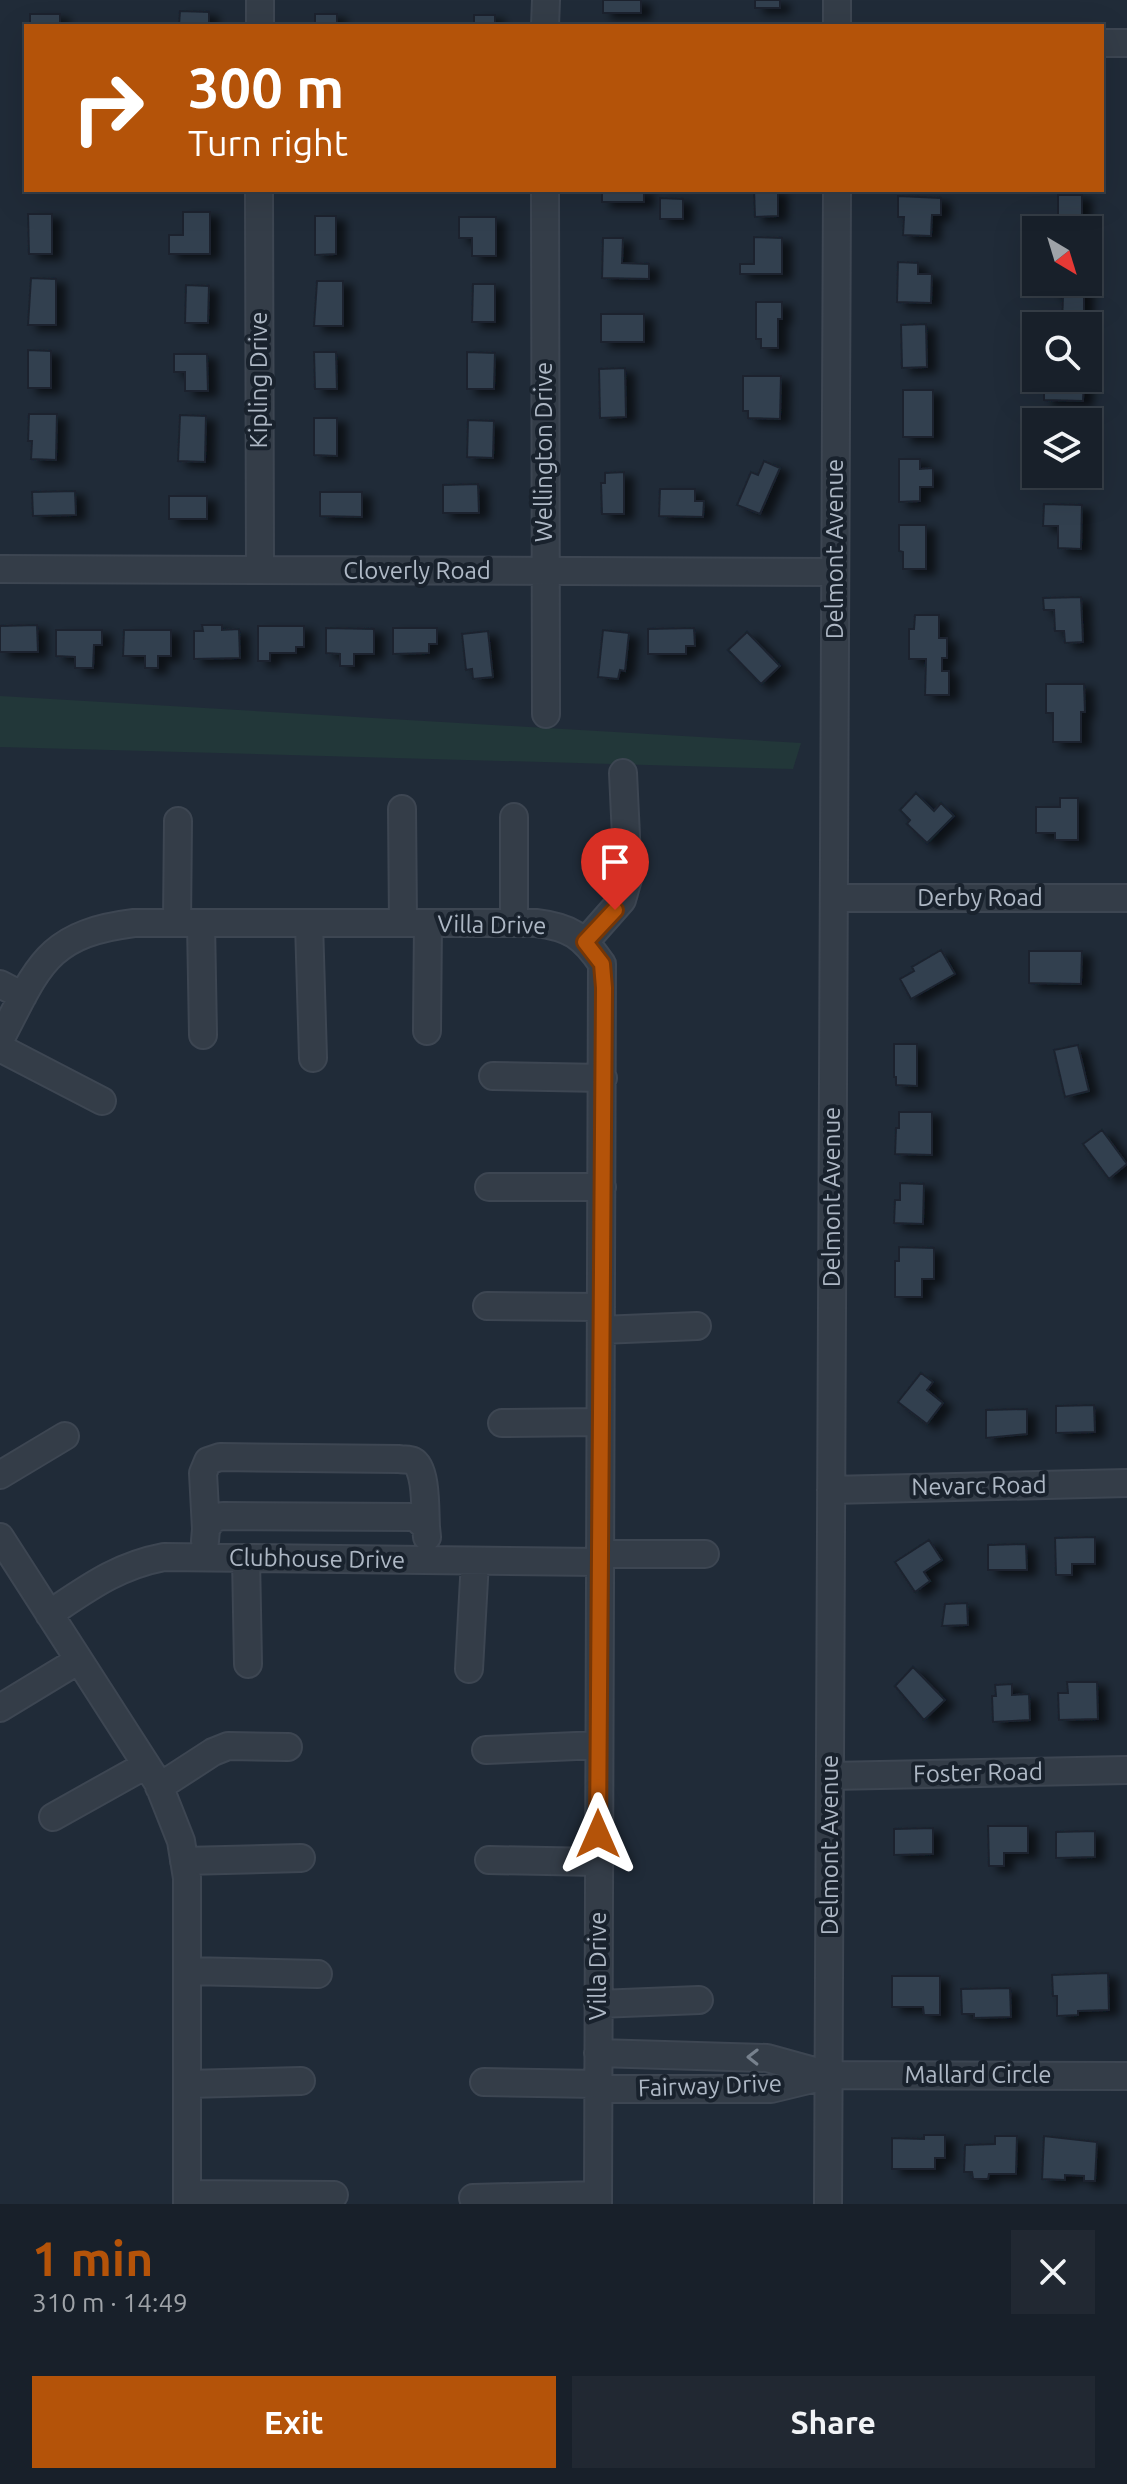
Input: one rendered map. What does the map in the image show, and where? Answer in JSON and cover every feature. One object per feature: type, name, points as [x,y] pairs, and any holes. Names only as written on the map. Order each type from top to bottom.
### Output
[{"type":"street","points":[[260,0],[260,24]]},
{"type":"street","points":[[545,24],[546,0]]},
{"type":"street","points":[[837,0],[837,24]]},
{"type":"street","points":[[1104,43],[1127,43]]},
{"type":"street","name":"Kipling Drive","points":[[259,192],[260,570]]},
{"type":"street","name":"Wellington Drive","points":[[545,192],[546,714]]},
{"type":"street","name":"Delmont Avenue","points":[[828,2204],[837,192]]},
{"type":"street","name":"Cloverly Road","points":[[0,569],[835,572]]},
{"type":"street","points":[[585,942],[622,900],[628,879],[623,773]]},
{"type":"street","points":[[402,809],[427,1031]]},
{"type":"street","points":[[514,817],[514,923]]},
{"type":"street","points":[[178,821],[203,1035]]},
{"type":"street","name":"Derby Road","points":[[834,898],[1127,898]]},
{"type":"street","points":[[309,923],[313,1058]]},
{"type":"street","name":"Villa Drive","points":[[0,1040],[12,990],[37,970],[50,954],[78,935],[122,924],[514,923],[561,926],[585,942],[602,964],[598,2199]]},
{"type":"street","points":[[0,1048],[102,1101]]},
{"type":"street","points":[[493,1076],[603,1078]]},
{"type":"street","points":[[489,1187],[602,1187]]},
{"type":"street","points":[[487,1306],[697,1326]]},
{"type":"street","points":[[502,1423],[600,1422]]},
{"type":"street","points":[[0,1475],[65,1436]]},
{"type":"street","points":[[203,1557],[206,1529],[203,1473],[208,1461],[220,1457],[399,1459],[414,1461],[420,1467],[427,1560]]},
{"type":"street","name":"Nevarc Road","points":[[831,1490],[1127,1483]]},
{"type":"street","points":[[206,1529],[213,1518],[223,1516],[415,1517],[426,1527]]},
{"type":"street","points":[[0,1537],[9,1571],[49,1614],[153,1776],[175,1822],[187,1878],[187,2199],[334,2195]]},
{"type":"street","name":"Clubhouse Drive","points":[[49,1614],[129,1565],[164,1557],[475,1561],[705,1554]]},
{"type":"street","points":[[246,1558],[248,1664]]},
{"type":"street","points":[[469,1669],[475,1561]]},
{"type":"street","points":[[0,1708],[79,1660]]},
{"type":"street","points":[[486,1750],[599,1745]]},
{"type":"street","points":[[53,1817],[228,1746],[288,1747]]},
{"type":"street","name":"Foster Road","points":[[830,1776],[1127,1770]]},
{"type":"street","points":[[184,1861],[301,1858]]},
{"type":"street","points":[[489,1860],[598,1862]]},
{"type":"street","points":[[187,1971],[318,1974]]},
{"type":"street","points":[[598,2004],[699,2000]]},
{"type":"street","name":"Fairway Drive","points":[[598,2053],[767,2058],[829,2075]]},
{"type":"street","name":"Fairway Drive","points":[[484,2082],[771,2089],[829,2075]]},
{"type":"street","name":"Mallard Circle","points":[[829,2075],[1127,2076]]},
{"type":"street","points":[[187,2084],[301,2081]]},
{"type":"street","points":[[473,2198],[598,2199]]},
{"type":"green space","points":[[0,696],[801,743],[793,769],[0,747]]},
{"type":"building","points":[[603,0],[641,0],[641,13],[603,13]]},
{"type":"building","points":[[755,0],[780,0],[780,8],[755,8]]},
{"type":"building","points":[[180,11],[209,12],[209,24],[179,24]]},
{"type":"building","points":[[30,14],[60,14],[60,24],[30,24]]},
{"type":"building","points":[[315,14],[337,14],[337,24],[315,24]]},
{"type":"building","points":[[474,15],[495,15],[495,24],[474,24]]},
{"type":"building","points":[[602,192],[644,192],[644,202],[602,202]]},
{"type":"building","points":[[754,192],[778,192],[778,216],[755,217]]},
{"type":"building","points":[[1058,195],[1082,195],[1082,216],[1058,216]]},
{"type":"building","points":[[898,196],[941,198],[941,215],[932,215],[931,236],[903,235],[904,217],[898,217]]},
{"type":"building","points":[[660,198],[683,199],[683,219],[660,219]]},
{"type":"building","points":[[183,212],[210,212],[210,254],[169,254],[169,235],[183,235]]},
{"type":"building","points":[[28,214],[52,214],[52,254],[29,254]]},
{"type":"building","points":[[315,216],[336,216],[336,254],[315,255]]},
{"type":"building","points":[[459,217],[496,217],[496,256],[472,256],[472,238],[459,238]]},
{"type":"building","points":[[754,237],[782,238],[782,274],[740,274],[740,264],[754,264]]},
{"type":"building","points":[[603,238],[623,238],[622,263],[649,264],[649,279],[602,278]]},
{"type":"building","points":[[898,262],[918,263],[918,274],[932,274],[931,303],[897,302]]},
{"type":"building","points":[[31,278],[56,279],[56,325],[28,325]]},
{"type":"building","points":[[317,281],[343,281],[343,326],[314,326]]},
{"type":"building","points":[[473,284],[495,284],[495,322],[472,322]]},
{"type":"building","points":[[186,285],[209,286],[208,323],[185,323]]},
{"type":"building","points":[[1063,296],[1084,296],[1084,312],[1062,312]]},
{"type":"building","points":[[756,302],[782,302],[782,319],[778,319],[778,348],[761,348],[761,339],[756,339]]},
{"type":"building","points":[[601,314],[644,314],[644,342],[601,342]]},
{"type":"building","points":[[926,324],[927,367],[902,368],[901,325]]},
{"type":"building","points":[[28,350],[51,351],[51,388],[28,388]]},
{"type":"building","points":[[314,352],[336,352],[337,389],[315,389]]},
{"type":"building","points":[[467,352],[495,353],[494,389],[467,389]]},
{"type":"building","points":[[174,354],[207,354],[208,391],[185,391],[185,372],[174,372]]},
{"type":"building","points":[[625,368],[626,417],[600,418],[599,369]]},
{"type":"building","points":[[743,376],[781,376],[780,419],[748,418],[748,411],[743,411]]},
{"type":"building","points":[[903,390],[933,390],[933,437],[903,437]]},
{"type":"building","points":[[1044,392],[1083,392],[1083,401],[1044,400]]},
{"type":"building","points":[[29,414],[57,414],[56,460],[31,459]]},
{"type":"building","points":[[180,415],[206,416],[205,462],[178,461]]},
{"type":"building","points":[[314,418],[337,418],[337,456],[314,455]]},
{"type":"building","points":[[468,420],[494,421],[493,458],[467,457]]},
{"type":"building","points":[[899,459],[920,459],[920,469],[933,468],[933,487],[920,487],[920,501],[899,502]]},
{"type":"building","points":[[764,461],[780,468],[760,514],[737,505],[751,472],[758,475]]},
{"type":"building","points":[[624,472],[624,514],[602,514],[601,483],[605,483],[605,473]]},
{"type":"building","points":[[478,484],[479,513],[443,513],[443,485]]},
{"type":"building","points":[[660,489],[695,489],[695,501],[704,501],[703,517],[659,516]]},
{"type":"building","points":[[75,491],[76,515],[33,516],[32,492]]},
{"type":"building","points":[[320,492],[362,492],[362,517],[320,516]]},
{"type":"building","points":[[169,496],[207,496],[207,519],[169,519]]},
{"type":"building","points":[[1044,504],[1082,505],[1081,549],[1058,548],[1058,526],[1043,526]]},
{"type":"building","points":[[899,525],[926,525],[926,569],[903,569]]},
{"type":"building","points":[[1081,597],[1083,642],[1065,643],[1064,631],[1055,631],[1054,610],[1044,610],[1043,598]]},
{"type":"building","points":[[915,615],[939,615],[939,638],[947,638],[947,658],[942,658],[942,671],[949,671],[949,695],[925,695],[926,659],[909,659],[909,629],[914,629]]},
{"type":"building","points":[[37,625],[38,652],[0,652],[0,626]]},
{"type":"building","points":[[202,625],[222,625],[222,630],[239,629],[240,658],[194,659],[194,631],[203,631]]},
{"type":"building","points":[[258,626],[304,626],[304,647],[296,647],[296,653],[270,653],[270,661],[258,661]]},
{"type":"building","points":[[326,628],[374,629],[374,654],[354,654],[354,666],[340,666],[340,654],[326,653]]},
{"type":"building","points":[[393,628],[437,628],[437,644],[429,644],[429,653],[393,654]]},
{"type":"building","points":[[694,628],[695,646],[686,646],[686,654],[648,654],[648,629]]},
{"type":"building","points":[[56,630],[102,630],[102,645],[94,645],[93,668],[75,668],[75,657],[56,656]]},
{"type":"building","points":[[124,630],[171,630],[171,656],[158,656],[158,668],[145,668],[145,656],[123,656]]},
{"type":"building","points":[[603,630],[629,633],[625,671],[620,670],[618,679],[598,677]]},
{"type":"building","points":[[488,631],[493,677],[473,679],[472,669],[466,670],[462,634]]},
{"type":"building","points":[[747,632],[780,666],[761,684],[728,650]]},
{"type":"building","points":[[1046,684],[1084,684],[1085,712],[1081,712],[1081,742],[1053,742],[1053,713],[1046,713]]},
{"type":"building","points":[[916,793],[934,811],[941,803],[954,816],[927,843],[907,824],[910,820],[900,810]]},
{"type":"building","points":[[1060,798],[1078,798],[1078,840],[1055,840],[1055,833],[1036,833],[1036,807],[1060,807]]},
{"type":"building","points":[[941,950],[955,974],[911,999],[900,979],[914,971],[912,967]]},
{"type":"building","points":[[1029,951],[1082,951],[1081,984],[1029,983]]},
{"type":"building","points":[[894,1044],[917,1044],[917,1086],[896,1085]]},
{"type":"building","points":[[1078,1045],[1089,1091],[1065,1097],[1054,1050]]},
{"type":"building","points":[[899,1112],[932,1112],[932,1155],[895,1154]]},
{"type":"building","points":[[1102,1130],[1127,1164],[1109,1179],[1083,1144]]},
{"type":"building","points":[[900,1183],[924,1184],[923,1224],[894,1223],[895,1200],[900,1200]]},
{"type":"building","points":[[899,1247],[934,1248],[934,1279],[922,1279],[922,1297],[895,1297],[895,1261],[899,1261]]},
{"type":"building","points":[[921,1373],[933,1382],[927,1390],[943,1403],[927,1424],[898,1402]]},
{"type":"building","points":[[1094,1405],[1095,1432],[1056,1433],[1056,1406]]},
{"type":"building","points":[[1027,1409],[1027,1434],[986,1438],[986,1410]]},
{"type":"building","points":[[1095,1537],[1095,1564],[1072,1564],[1072,1575],[1056,1575],[1055,1538]]},
{"type":"building","points":[[929,1540],[942,1560],[924,1572],[930,1581],[915,1592],[895,1562]]},
{"type":"building","points":[[1026,1544],[1027,1570],[988,1570],[988,1545]]},
{"type":"building","points":[[967,1603],[968,1625],[942,1626],[945,1604]]},
{"type":"building","points":[[913,1667],[945,1700],[924,1720],[895,1686]]},
{"type":"building","points":[[1067,1682],[1097,1682],[1098,1719],[1059,1720],[1058,1693],[1068,1693]]},
{"type":"building","points":[[1012,1684],[1012,1695],[1029,1694],[1030,1720],[993,1722],[992,1696],[996,1696],[995,1685]]},
{"type":"building","points":[[988,1826],[1028,1826],[1028,1853],[1004,1853],[1004,1866],[989,1866]]},
{"type":"building","points":[[933,1828],[933,1854],[894,1855],[894,1829]]},
{"type":"building","points":[[1095,1831],[1095,1857],[1056,1858],[1056,1832]]},
{"type":"building","points":[[1108,1973],[1109,2010],[1078,2011],[1078,2015],[1057,2016],[1057,1996],[1053,1996],[1052,1975]]},
{"type":"building","points":[[892,1976],[940,1976],[940,2015],[924,2015],[923,2007],[892,2007]]},
{"type":"building","points":[[1010,1988],[1011,2017],[974,2018],[974,2014],[962,2014],[961,1989]]},
{"type":"building","points":[[924,2135],[945,2135],[945,2158],[935,2158],[935,2169],[892,2169],[892,2138],[924,2139]]},
{"type":"building","points":[[995,2136],[1017,2136],[1016,2174],[989,2174],[988,2179],[973,2179],[972,2172],[964,2172],[965,2145],[995,2144]]},
{"type":"building","points":[[1044,2136],[1097,2142],[1095,2181],[1084,2181],[1084,2176],[1065,2175],[1065,2180],[1042,2179]]},
{"type":"route","points":[[598,1834],[604,988],[602,964],[585,942],[615,910]]}]
